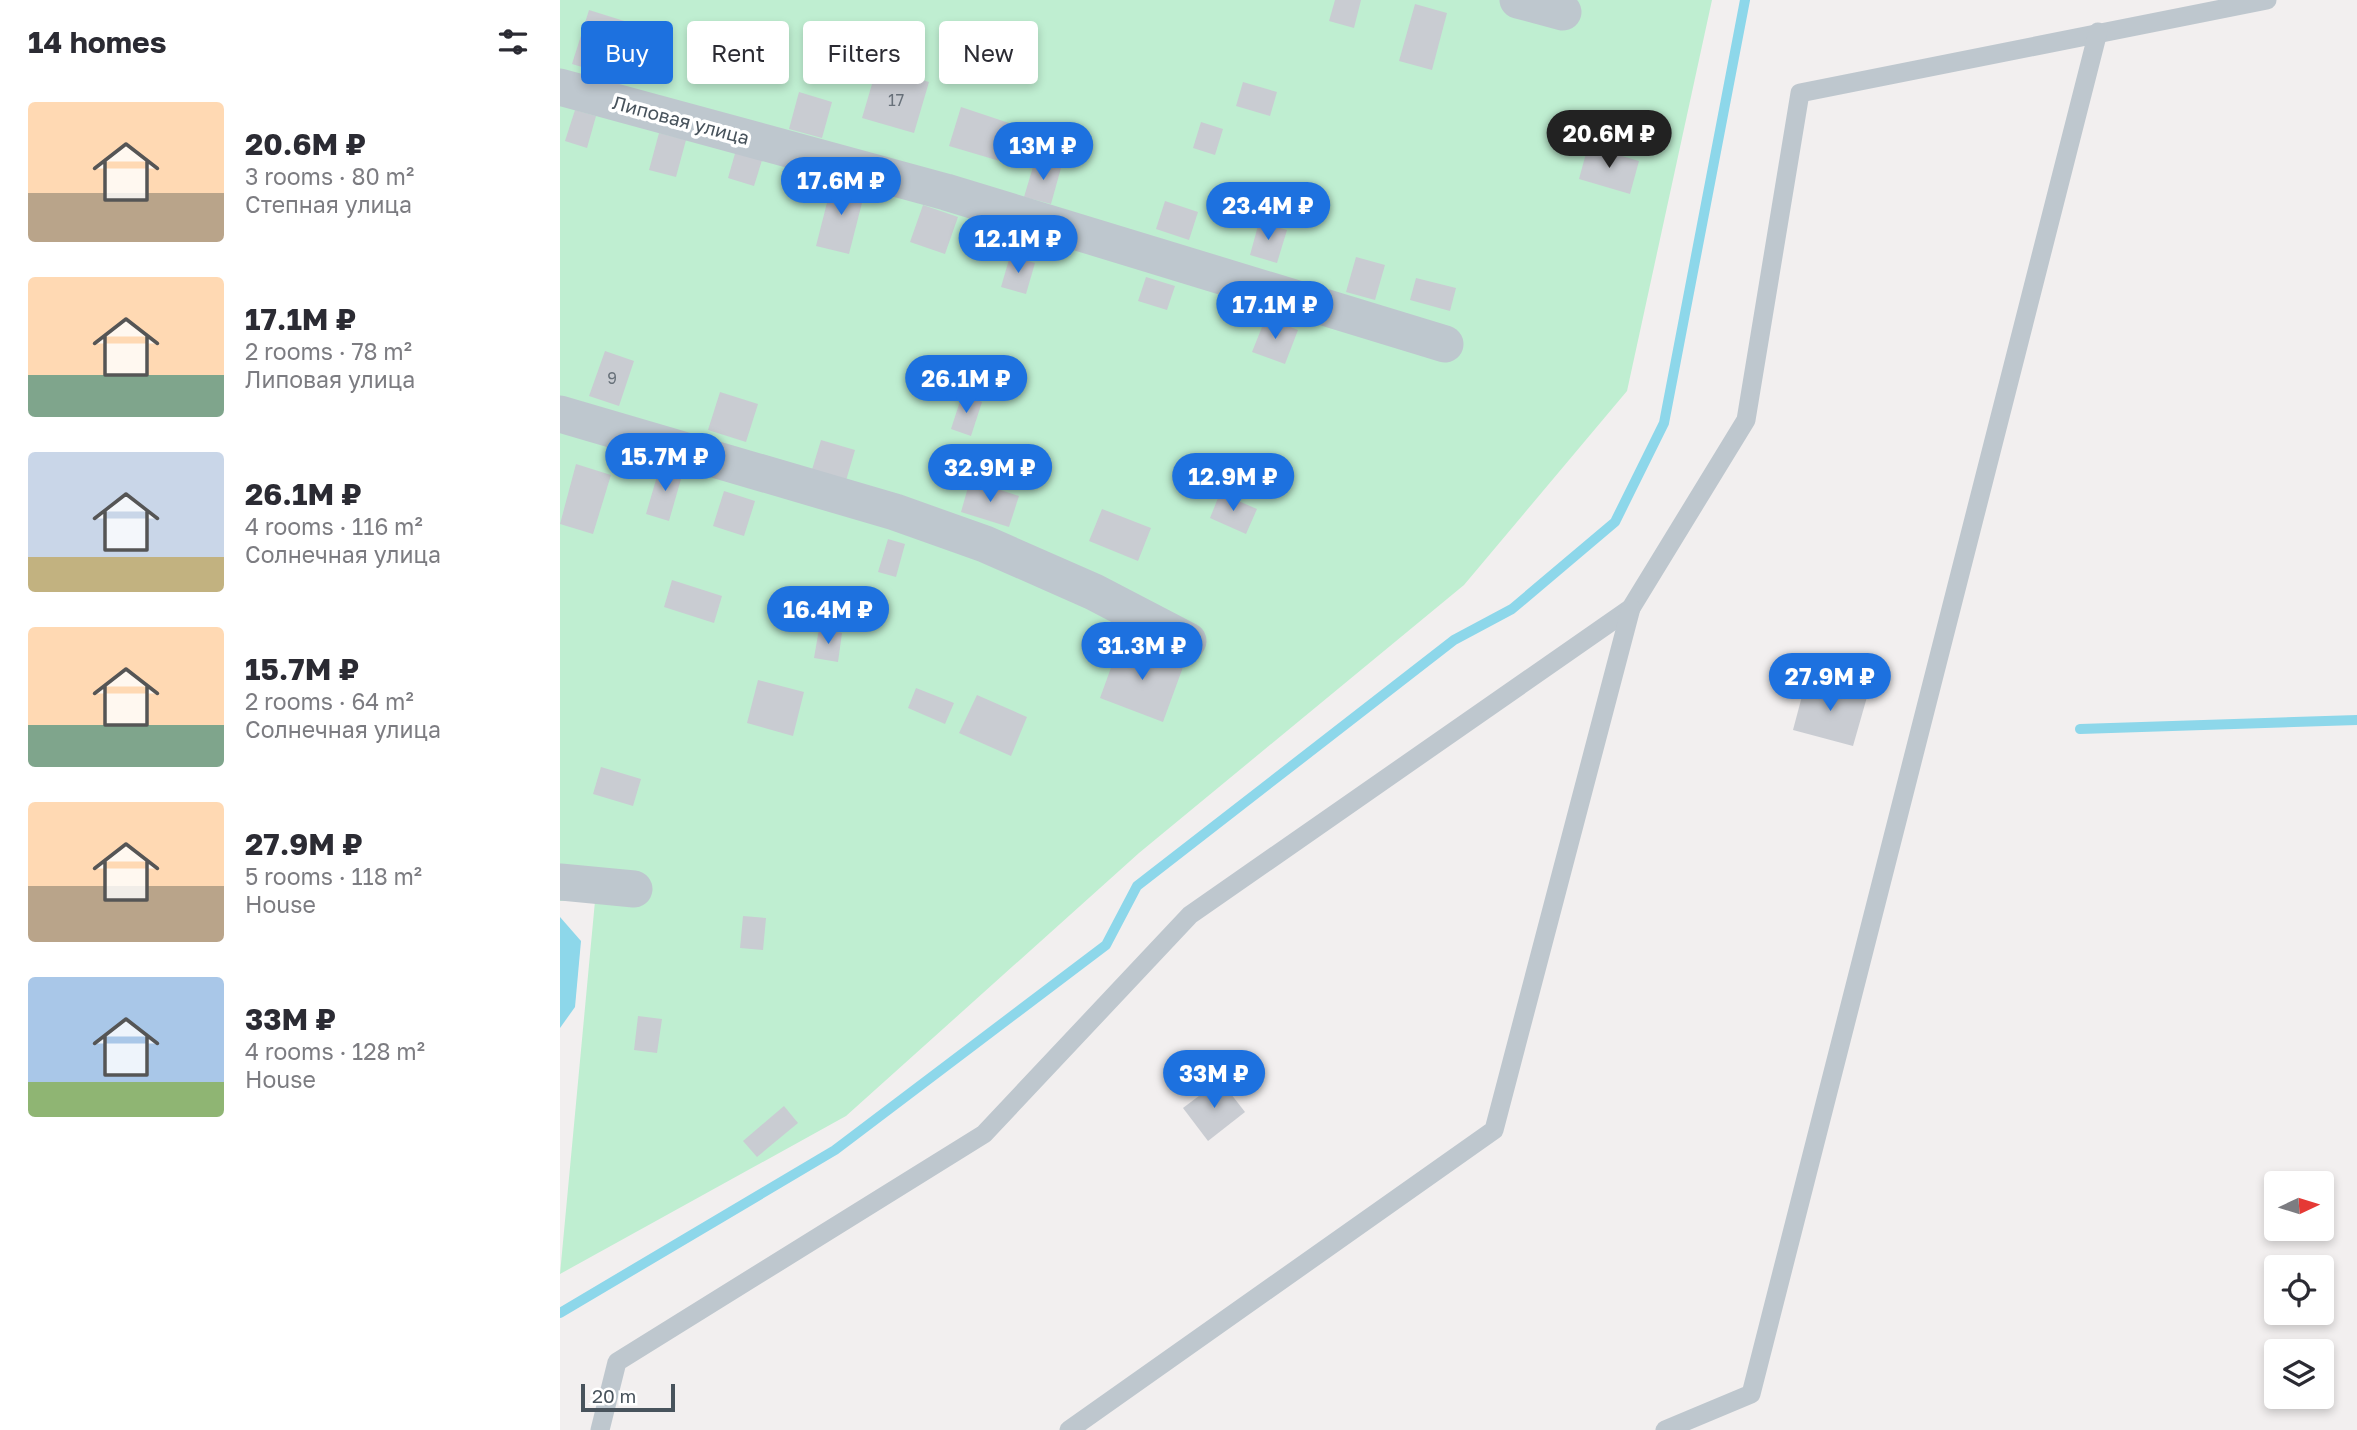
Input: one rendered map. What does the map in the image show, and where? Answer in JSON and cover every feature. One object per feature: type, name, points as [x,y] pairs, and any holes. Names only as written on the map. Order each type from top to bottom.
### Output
[{"type":"street","points":[[1518,0],[1563,12]]},
{"type":"street","name":"Липовая улица","points":[[560,87],[946,191],[1445,344]]},
{"type":"street","points":[[560,415],[895,512],[985,544],[1094,592],[1188,642]]},
{"type":"street","points":[[560,882],[634,889]]},
{"type":"lane","points":[[1069,1430],[1494,1130],[1631,608],[1746,420],[1800,93],[2267,0]]},
{"type":"lane","points":[[1665,1430],[1751,1394],[2098,33]]},
{"type":"lane","points":[[600,1430],[617,1362],[984,1134],[1190,915],[1631,608]]},
{"type":"green space","points":[[560,0],[1712,0],[1627,391],[1464,585],[1139,853],[846,1116],[560,1274],[595,901],[560,901]]},
{"type":"water","points":[[560,917],[581,941],[575,1007],[560,1028]]},
{"type":"building","points":[[1335,0],[1361,0],[1354,28],[1329,21]]},
{"type":"building","points":[[1415,4],[1447,13],[1432,70],[1399,61]]},
{"type":"building","points":[[589,10],[624,21],[586,21]]},
{"type":"building","points":[[581,35],[581,67],[572,64]]},
{"type":"building","points":[[929,82],[914,133],[862,118],[872,84]]},
{"type":"building","points":[[1243,82],[1277,92],[1270,116],[1236,106]]},
{"type":"building","points":[[799,92],[832,102],[822,138],[789,129]]},
{"type":"building","points":[[961,107],[1015,125],[1003,162],[949,146]]},
{"type":"building","points":[[575,110],[596,116],[587,148],[565,141]]},
{"type":"building","points":[[1201,122],[1223,129],[1215,155],[1193,148]]},
{"type":"building","points":[[659,133],[686,140],[676,177],[649,170]]},
{"type":"building","points":[[1588,146],[1639,161],[1630,194],[1579,179]]},
{"type":"building","points":[[736,150],[763,157],[754,186],[728,178]]},
{"type":"building","points":[[1035,160],[1061,168],[1051,204],[1024,197]]},
{"type":"building","points":[[833,179],[866,187],[849,254],[816,246]]},
{"type":"building","points":[[1165,201],[1198,212],[1189,240],[1156,229]]},
{"type":"building","points":[[923,205],[958,217],[945,254],[910,242]]},
{"type":"building","points":[[1259,222],[1287,230],[1277,263],[1250,255]]},
{"type":"building","points":[[1010,256],[1035,263],[1026,294],[1001,287]]},
{"type":"building","points":[[1356,257],[1385,265],[1375,300],[1346,292]]},
{"type":"building","points":[[1146,277],[1175,286],[1167,310],[1138,301]]},
{"type":"building","points":[[1416,278],[1456,288],[1450,311],[1410,300]]},
{"type":"building","points":[[1266,317],[1298,330],[1285,364],[1252,352]]},
{"type":"building","points":[[605,351],[634,361],[619,406],[589,396]]},
{"type":"building","points":[[720,392],[758,404],[746,442],[708,430]]},
{"type":"building","points":[[962,395],[982,402],[971,436],[951,429]]},
{"type":"building","points":[[821,440],[855,450],[845,484],[811,473]]},
{"type":"building","points":[[576,464],[611,475],[593,534],[560,524]]},
{"type":"building","points":[[660,466],[683,472],[669,521],[646,514]]},
{"type":"building","points":[[970,480],[1019,496],[1009,527],[961,512]]},
{"type":"building","points":[[724,491],[755,501],[744,536],[713,526]]},
{"type":"building","points":[[1220,493],[1257,509],[1246,534],[1210,518]]},
{"type":"building","points":[[1102,509],[1151,528],[1138,561],[1089,541]]},
{"type":"building","points":[[888,539],[905,544],[896,577],[878,572]]},
{"type":"building","points":[[672,580],[722,596],[714,623],[664,607]]},
{"type":"building","points":[[819,629],[842,633],[838,662],[814,658]]},
{"type":"building","points":[[1120,643],[1183,667],[1163,722],[1100,698]]},
{"type":"building","points":[[758,680],[804,692],[793,736],[747,723]]},
{"type":"building","points":[[1806,681],[1867,697],[1853,746],[1793,730]]},
{"type":"building","points":[[916,688],[954,703],[945,724],[908,708]]},
{"type":"building","points":[[977,695],[1027,717],[1011,756],[959,733]]},
{"type":"building","points":[[601,767],[641,779],[633,806],[593,794]]},
{"type":"building","points":[[743,916],[766,918],[763,950],[740,948]]},
{"type":"building","points":[[638,1016],[662,1019],[657,1053],[634,1050]]},
{"type":"building","points":[[1220,1080],[1245,1112],[1208,1141],[1183,1108]]},
{"type":"building","points":[[784,1106],[798,1123],[757,1157],[743,1141]]},
{"type":"waterway","points":[[560,1313],[835,1150],[1106,945],[1137,886],[1454,640],[1512,609],[1615,522],[1664,423],[1745,0]]},
{"type":"waterway","points":[[2080,729],[2357,720]]}]
